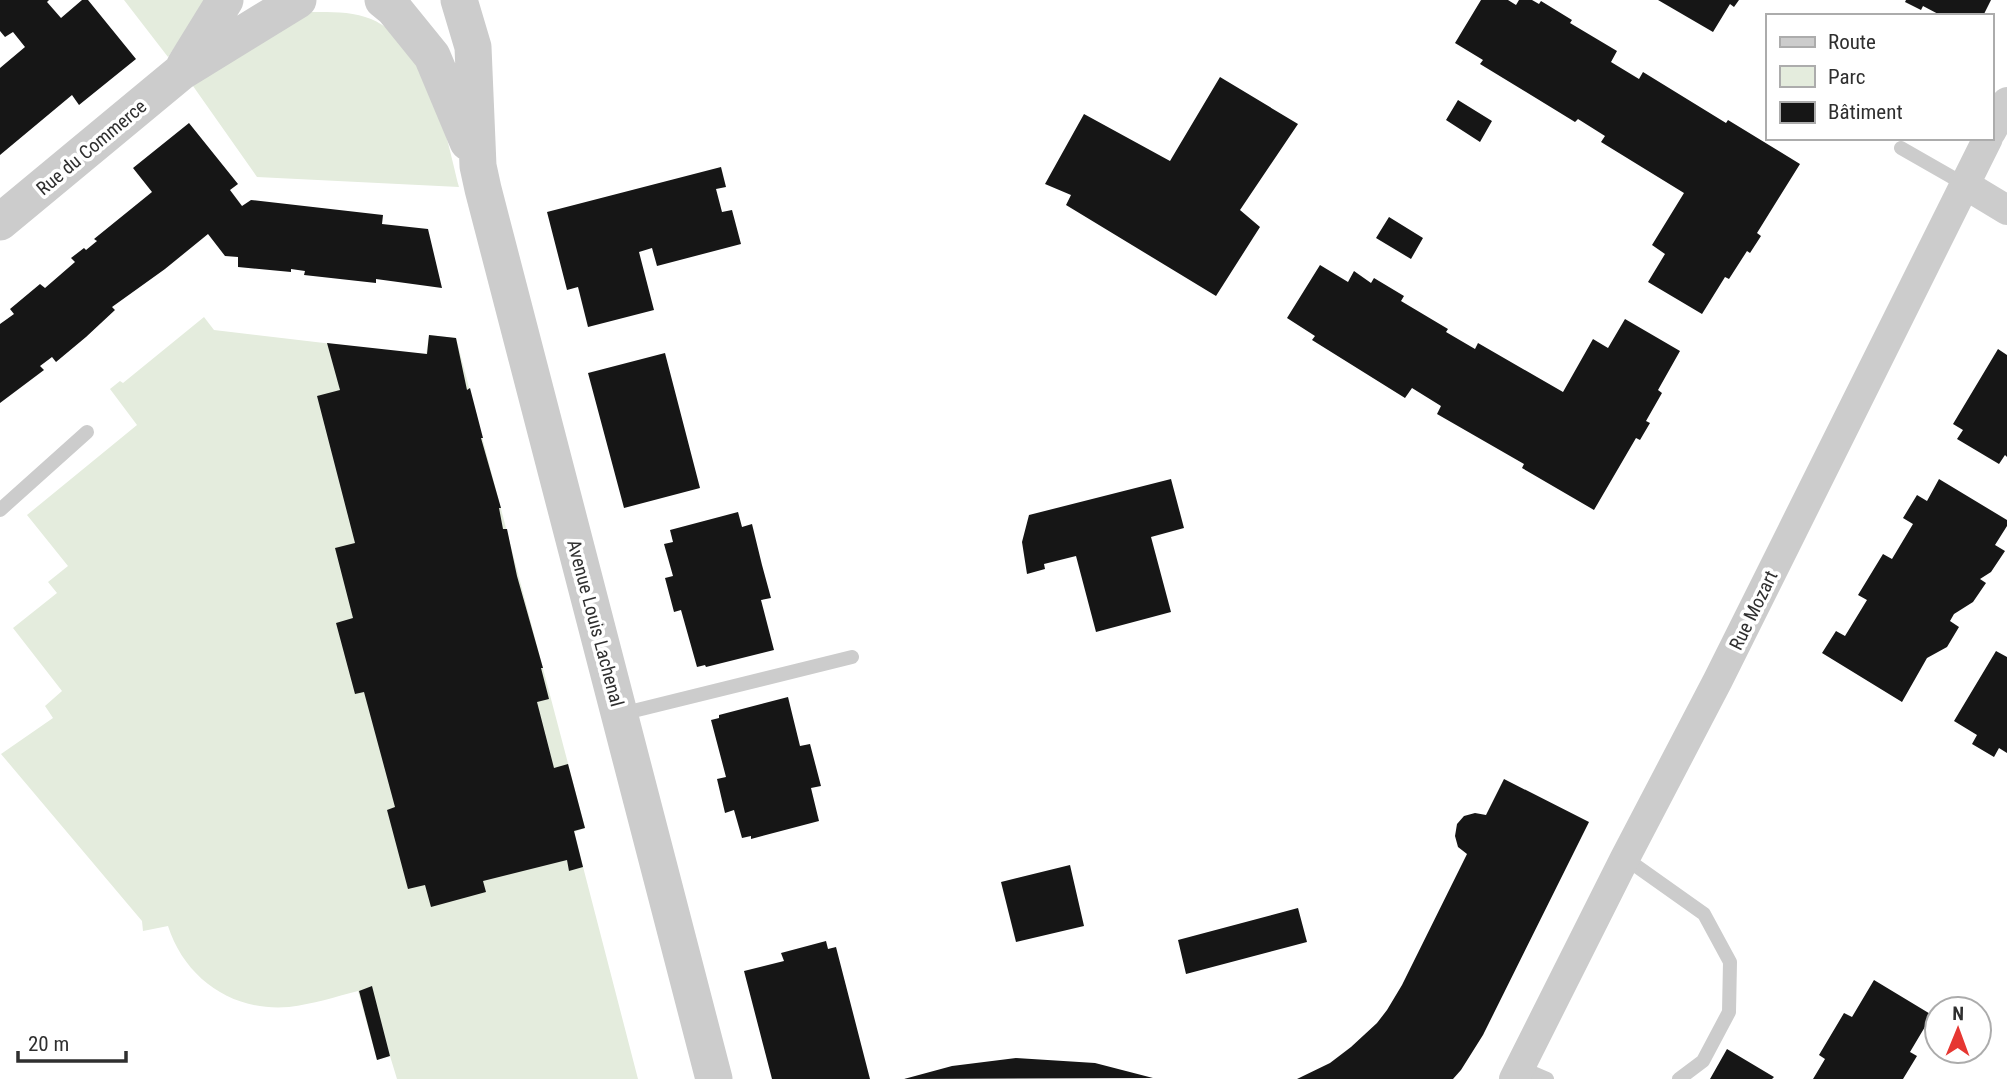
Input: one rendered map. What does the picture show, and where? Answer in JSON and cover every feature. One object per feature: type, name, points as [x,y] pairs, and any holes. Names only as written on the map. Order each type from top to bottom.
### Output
[{"type":"street","name":"Rue du Commerce","points":[[181,72],[225,0]]},
{"type":"street","name":"Rue du Commerce","points":[[0,222],[181,72],[298,0]]},
{"type":"street","name":"Avenue Louis Lachenal","points":[[383,0],[394,9],[432,56],[478,166],[714,1079]]},
{"type":"street","name":"Avenue Louis Lachenal","points":[[459,0],[473,47],[478,166]]},
{"type":"street","points":[[1993,128],[2007,102]]},
{"type":"street","name":"Rue Mozart","points":[[1517,1073],[1718,680],[1987,140]]},
{"type":"street","points":[[1964,184],[2007,210]]},
{"type":"lane","points":[[1901,148],[1964,184]]},
{"type":"lane","points":[[0,510],[87,432]]},
{"type":"lane","points":[[620,715],[852,657]]},
{"type":"lane","points":[[1625,858],[1704,914],[1730,962],[1729,1012],[1703,1061],[1679,1079]]},
{"type":"lane","points":[[1517,1073],[1547,1079]]},
{"type":"green space","points":[[124,0],[207,0],[168,57]]},
{"type":"green space","points":[[307,12],[364,16],[391,31],[408,48],[421,69],[441,116],[459,187],[257,177],[193,86]]},
{"type":"green space","points":[[204,317],[214,330],[426,355],[429,335],[456,338],[585,828],[574,832],[638,1079],[397,1079],[390,1056],[377,1060],[358,991],[289,1007],[268,1007],[231,998],[199,976],[186,962],[168,926],[143,931],[142,921],[1,754],[53,718],[45,706],[62,691],[13,628],[57,593],[48,582],[68,566],[27,515],[137,425],[110,389],[120,381],[123,383]]},
{"type":"building","points":[[0,0],[49,0],[47,2],[61,18],[82,0],[88,0],[136,59],[79,105],[72,95],[0,155],[0,68],[25,47],[13,32],[5,37],[0,31]]},
{"type":"building","points":[[1481,0],[1508,0],[1516,5],[1519,0],[1532,0],[1539,4],[1541,1],[1572,20],[1570,23],[1617,51],[1611,62],[1639,79],[1643,72],[1800,164],[1757,233],[1761,236],[1750,253],[1747,251],[1729,279],[1725,277],[1702,314],[1648,282],[1665,254],[1652,245],[1684,193],[1601,142],[1605,136],[1578,119],[1575,122],[1480,64],[1483,60],[1455,43]]},
{"type":"building","points":[[1658,0],[1739,0],[1734,7],[1730,4],[1713,32]]},
{"type":"building","points":[[1991,0],[1984,14],[1938,14],[1923,6],[1921,10],[1905,2]]},
{"type":"building","points":[[1220,77],[1298,124],[1240,210],[1260,227],[1216,296],[1066,205],[1071,195],[1045,184],[1084,114],[1170,161]]},
{"type":"building","points":[[1458,100],[1492,121],[1480,142],[1446,120]]},
{"type":"building","points":[[189,123],[238,184],[230,190],[242,206],[251,200],[383,215],[382,224],[428,229],[442,288],[376,279],[376,283],[304,275],[305,271],[291,269],[291,272],[238,267],[238,257],[225,256],[208,234],[112,307],[115,310],[86,337],[56,362],[52,357],[40,366],[44,370],[0,403],[0,324],[14,314],[10,309],[40,284],[45,288],[75,262],[71,258],[84,248],[86,250],[97,241],[94,239],[152,192],[133,168]]},
{"type":"building","points":[[721,167],[726,187],[716,189],[722,212],[732,210],[741,244],[657,266],[652,248],[639,252],[654,310],[588,327],[578,287],[567,290],[547,212]]},
{"type":"building","points":[[1389,217],[1423,238],[1411,259],[1376,238]]},
{"type":"building","points":[[1320,265],[1348,282],[1354,271],[1371,283],[1374,278],[1404,296],[1401,301],[1448,329],[1446,332],[1475,349],[1478,343],[1563,392],[1593,339],[1608,348],[1625,319],[1680,351],[1658,390],[1662,393],[1646,421],[1650,423],[1640,440],[1636,438],[1594,510],[1522,468],[1524,464],[1437,414],[1441,406],[1412,388],[1405,398],[1312,340],[1315,336],[1287,318]]},
{"type":"building","points":[[429,335],[456,338],[467,390],[470,388],[501,508],[503,529],[507,529],[517,576],[543,668],[549,699],[537,702],[554,768],[568,764],[585,828],[574,831],[583,867],[569,871],[567,860],[483,881],[486,892],[431,907],[425,885],[408,889],[387,810],[395,807],[364,692],[355,694],[336,623],[353,618],[335,548],[355,543],[317,396],[340,390],[327,343],[427,354]]},
{"type":"building","points":[[1998,349],[2007,355],[2007,457],[2005,455],[1999,464],[1957,439],[1963,430],[1953,424]]},
{"type":"building","points":[[665,353],[700,488],[624,508],[588,373]]},
{"type":"building","points":[[1171,479],[1184,528],[1151,537],[1171,612],[1096,632],[1076,556],[1044,564],[1045,569],[1027,574],[1022,542],[1029,515]]},
{"type":"building","points":[[1939,479],[2007,520],[2007,526],[1995,545],[2005,551],[1991,572],[1980,579],[1986,583],[1973,602],[1954,614],[1950,621],[1959,627],[1947,647],[1927,658],[1902,702],[1822,653],[1836,631],[1845,636],[1867,600],[1858,595],[1883,554],[1892,559],[1913,524],[1903,518],[1917,495],[1927,501]]},
{"type":"building","points":[[738,512],[742,527],[752,524],[771,598],[761,600],[774,650],[697,667],[681,610],[674,612],[665,578],[673,576],[664,544],[673,542],[670,530]]},
{"type":"building","points":[[1996,651],[2007,657],[2007,753],[1999,748],[1994,757],[1972,744],[1977,735],[1954,721]]},
{"type":"building","points":[[788,697],[800,746],[810,744],[821,786],[811,788],[819,821],[751,839],[751,836],[742,838],[734,810],[725,813],[717,779],[726,777],[711,720],[719,718],[719,715]]},
{"type":"building","points":[[1504,779],[1589,822],[1483,1035],[1461,1070],[1453,1079],[1297,1079],[1330,1063],[1351,1047],[1387,1010],[1467,854],[1458,847],[1455,836],[1457,824],[1464,816],[1475,813],[1486,815]]},
{"type":"building","points":[[1070,865],[1084,926],[1016,942],[1001,882]]},
{"type":"building","points":[[1298,908],[1307,942],[1186,974],[1178,940]]},
{"type":"building","points":[[826,941],[828,949],[836,947],[870,1079],[772,1079],[744,971],[784,961],[781,953]]},
{"type":"building","points":[[1874,980],[1923,1010],[1923,1030],[1910,1052],[1917,1056],[1903,1079],[1813,1079],[1825,1059],[1819,1055],[1844,1013],[1852,1017]]},
{"type":"building","points":[[372,986],[390,1056],[377,1060],[359,991]]},
{"type":"building","points":[[1727,1049],[1774,1077],[1710,1079]]},
{"type":"building","points":[[1016,1058],[1095,1063],[1153,1078],[904,1079],[952,1066]]}]
